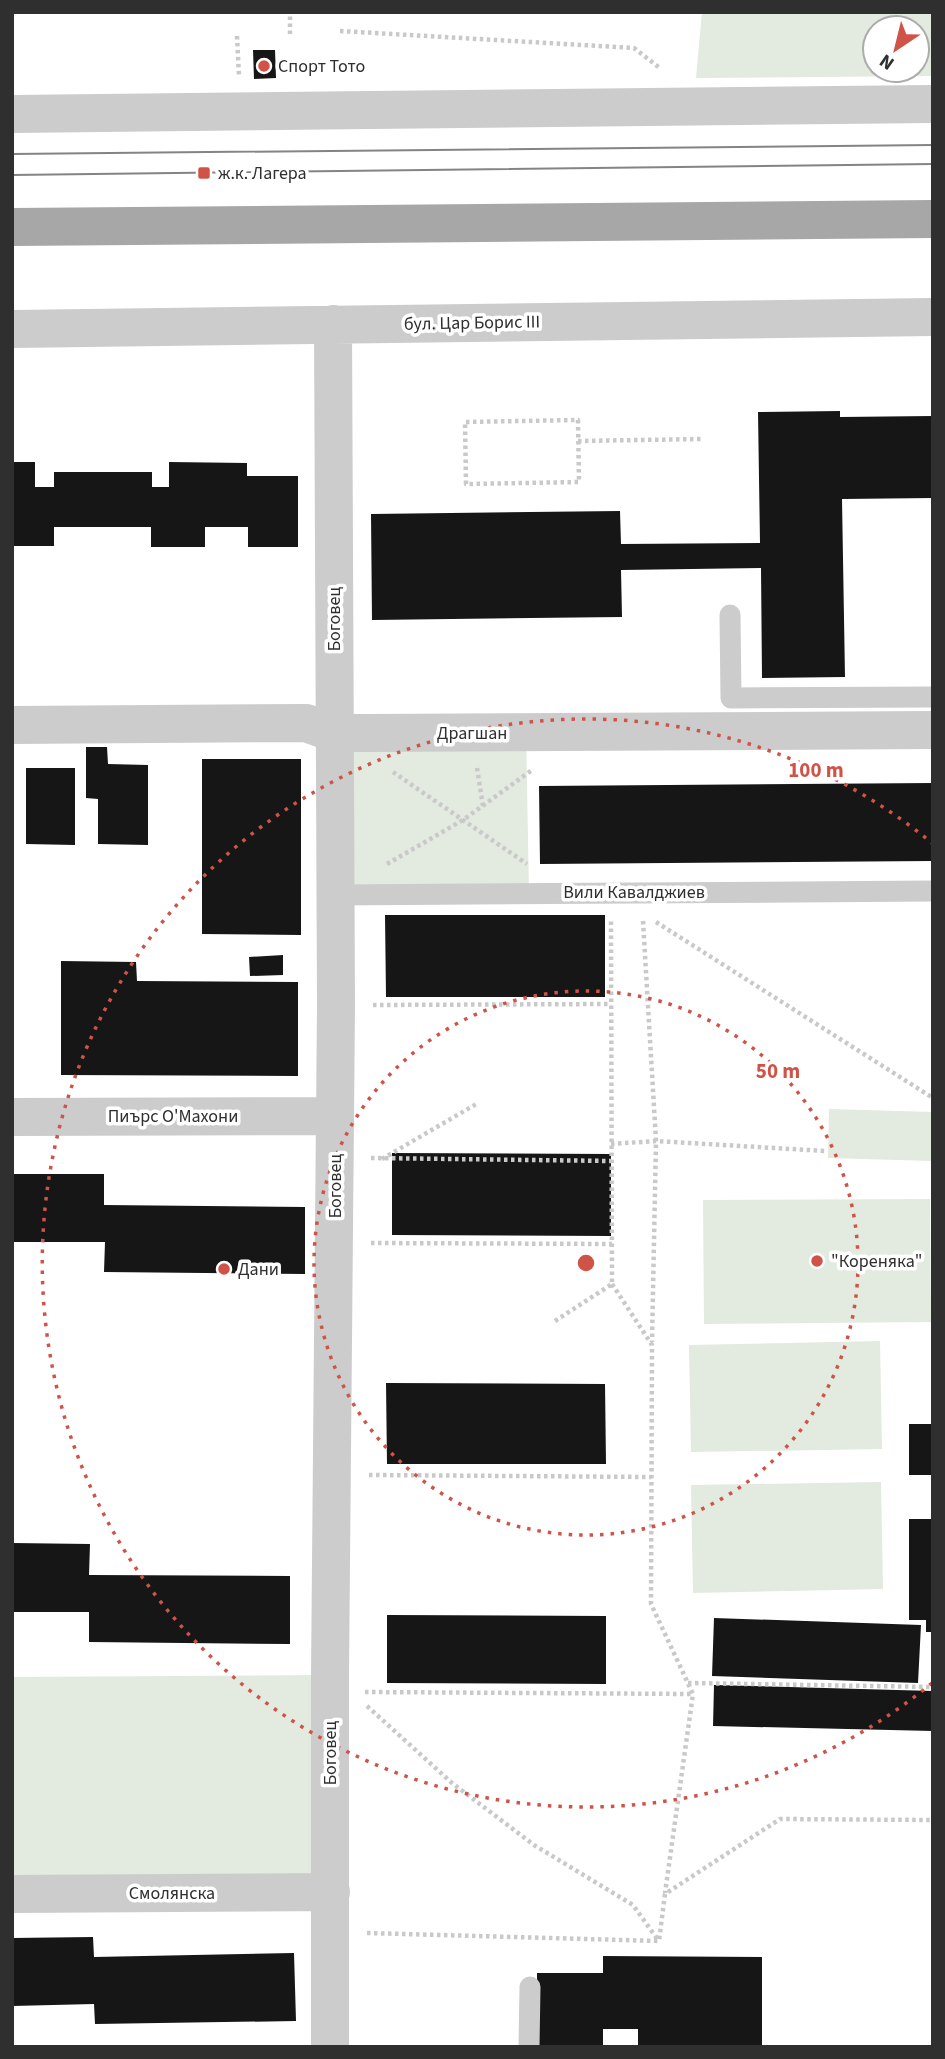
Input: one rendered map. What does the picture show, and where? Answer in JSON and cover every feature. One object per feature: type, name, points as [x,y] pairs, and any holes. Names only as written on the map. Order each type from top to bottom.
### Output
[{"type":"main road","points":[[12,227],[933,219]]},
{"type":"street","points":[[12,114],[933,104]]},
{"type":"street","name":"бул. Цар Борис III","points":[[12,329],[933,317]]},
{"type":"street","name":"Боговец","points":[[330,2047],[330,1675],[336,1005],[333,324]]},
{"type":"street","name":"Драгшан","points":[[12,725],[306,723],[334,733],[933,730]]},
{"type":"street","name":"Пиърс О'Махони","points":[[12,1117],[335,1116]]},
{"type":"street","name":"Смолянска","points":[[12,1894],[331,1892]]},
{"type":"lane","points":[[730,615],[731,698],[933,697]]},
{"type":"lane","name":"Вили Кавалджиев","points":[[335,895],[933,891]]},
{"type":"lane","points":[[529,2047],[530,1987]]},
{"type":"path","points":[[290,12],[290,34]]},
{"type":"path","points":[[340,31],[634,48],[668,76]]},
{"type":"path","points":[[237,36],[239,77]]},
{"type":"path","points":[[578,420],[578,441],[579,482],[466,484],[465,422],[578,420]]},
{"type":"path","points":[[578,441],[701,439]]},
{"type":"path","points":[[335,895],[463,820],[543,762],[554,733]]},
{"type":"path","points":[[391,771],[568,893]]},
{"type":"path","points":[[611,892],[612,1284],[652,1345]]},
{"type":"path","points":[[659,1941],[693,1694],[651,1604],[656,1141],[642,913],[933,1098]]},
{"type":"path","points":[[336,1005],[610,1004]]},
{"type":"path","points":[[382,1158],[478,1102]]},
{"type":"path","points":[[611,1144],[656,1141],[825,1151]]},
{"type":"path","points":[[335,1158],[611,1161]]},
{"type":"path","points":[[335,1243],[612,1244]]},
{"type":"path","points":[[555,1321],[612,1284]]},
{"type":"path","points":[[364,1475],[651,1477]]},
{"type":"path","points":[[330,1675],[463,1791],[534,1845],[633,1905],[659,1941]]},
{"type":"path","points":[[688,1683],[933,1687]]},
{"type":"path","points":[[383,1692],[693,1694]]},
{"type":"path","points":[[665,1894],[780,1819],[933,1820]]},
{"type":"path","points":[[331,1932],[659,1941]]},
{"type":"shaded area","points":[[702,12],[933,12],[933,76],[931,14],[861,14],[861,77],[696,78]]},
{"type":"shaded area","points":[[526,732],[529,893],[335,895],[333,773],[366,733]]},
{"type":"shaded area","points":[[829,1109],[933,1112],[933,1161],[828,1158]]},
{"type":"shaded area","name":"\"Кореняка\"","points":[[930,1199],[931,1322],[704,1324],[703,1200]]},
{"type":"shaded area","points":[[880,1341],[882,1449],[691,1452],[689,1345]]},
{"type":"shaded area","points":[[881,1482],[883,1589],[693,1593],[691,1485]]},
{"type":"shaded area","points":[[330,1675],[331,1892],[12,1894],[12,1677]]},
{"type":"building","points":[[253,50],[275,50],[276,78],[254,79]]},
{"type":"building","points":[[840,411],[840,417],[933,416],[933,498],[842,499],[845,677],[762,678],[761,568],[621,570],[622,617],[372,620],[371,514],[620,511],[621,544],[760,543],[758,412]]},
{"type":"building","points":[[12,462],[35,462],[35,487],[54,487],[54,472],[152,472],[152,487],[169,487],[169,462],[247,463],[247,476],[298,476],[298,547],[248,547],[248,527],[205,527],[205,547],[151,547],[151,527],[54,527],[54,546],[12,546]]},
{"type":"building","points":[[86,747],[107,747],[108,764],[148,765],[148,845],[98,844],[98,799],[86,798]]},
{"type":"building","points":[[202,759],[301,759],[301,935],[202,934]]},
{"type":"building","points":[[26,768],[75,768],[75,845],[26,844]]},
{"type":"building","points":[[933,783],[933,861],[540,864],[539,786]]},
{"type":"building","points":[[385,915],[605,915],[605,997],[386,997]]},
{"type":"building","points":[[283,955],[283,975],[250,976],[249,957]]},
{"type":"building","points":[[61,961],[136,962],[137,981],[298,982],[298,1076],[61,1075]]},
{"type":"building","points":[[392,1153],[611,1154],[611,1236],[392,1235]]},
{"type":"building","points":[[12,1174],[104,1174],[104,1205],[305,1207],[305,1274],[104,1272],[105,1242],[12,1242]]},
{"type":"building","points":[[386,1383],[605,1384],[606,1464],[387,1464]]},
{"type":"building","points":[[909,1424],[933,1424],[933,1475],[909,1475]]},
{"type":"building","points":[[909,1519],[933,1519],[933,1632],[926,1632],[926,1620],[909,1620]]},
{"type":"building","points":[[12,1543],[90,1544],[89,1575],[290,1576],[290,1644],[89,1642],[89,1612],[12,1612]]},
{"type":"building","points":[[387,1615],[606,1616],[606,1684],[387,1683]]},
{"type":"building","points":[[714,1618],[921,1625],[918,1683],[712,1676]]},
{"type":"building","points":[[714,1685],[933,1691],[933,1731],[713,1726]]},
{"type":"building","points":[[93,1937],[94,1957],[294,1953],[296,2021],[95,2024],[94,2004],[12,2006],[12,1938]]},
{"type":"building","points":[[603,1956],[762,1957],[762,2047],[638,2047],[638,2029],[603,2029],[603,2047],[537,2047],[537,1973],[603,1973]]},
{"type":"tram line","points":[[12,154],[933,145]]},
{"type":"tram line","points":[[12,175],[933,164]]},
{"type":"place","name":"Спорт Тото","points":[[264,66]]},
{"type":"place","name":"ж.к. Лагера","points":[[204,173]]},
{"type":"place","name":"\"Кореняка\"","points":[[817,1261]]},
{"type":"place","name":"Дани","points":[[224,1269]]}]
